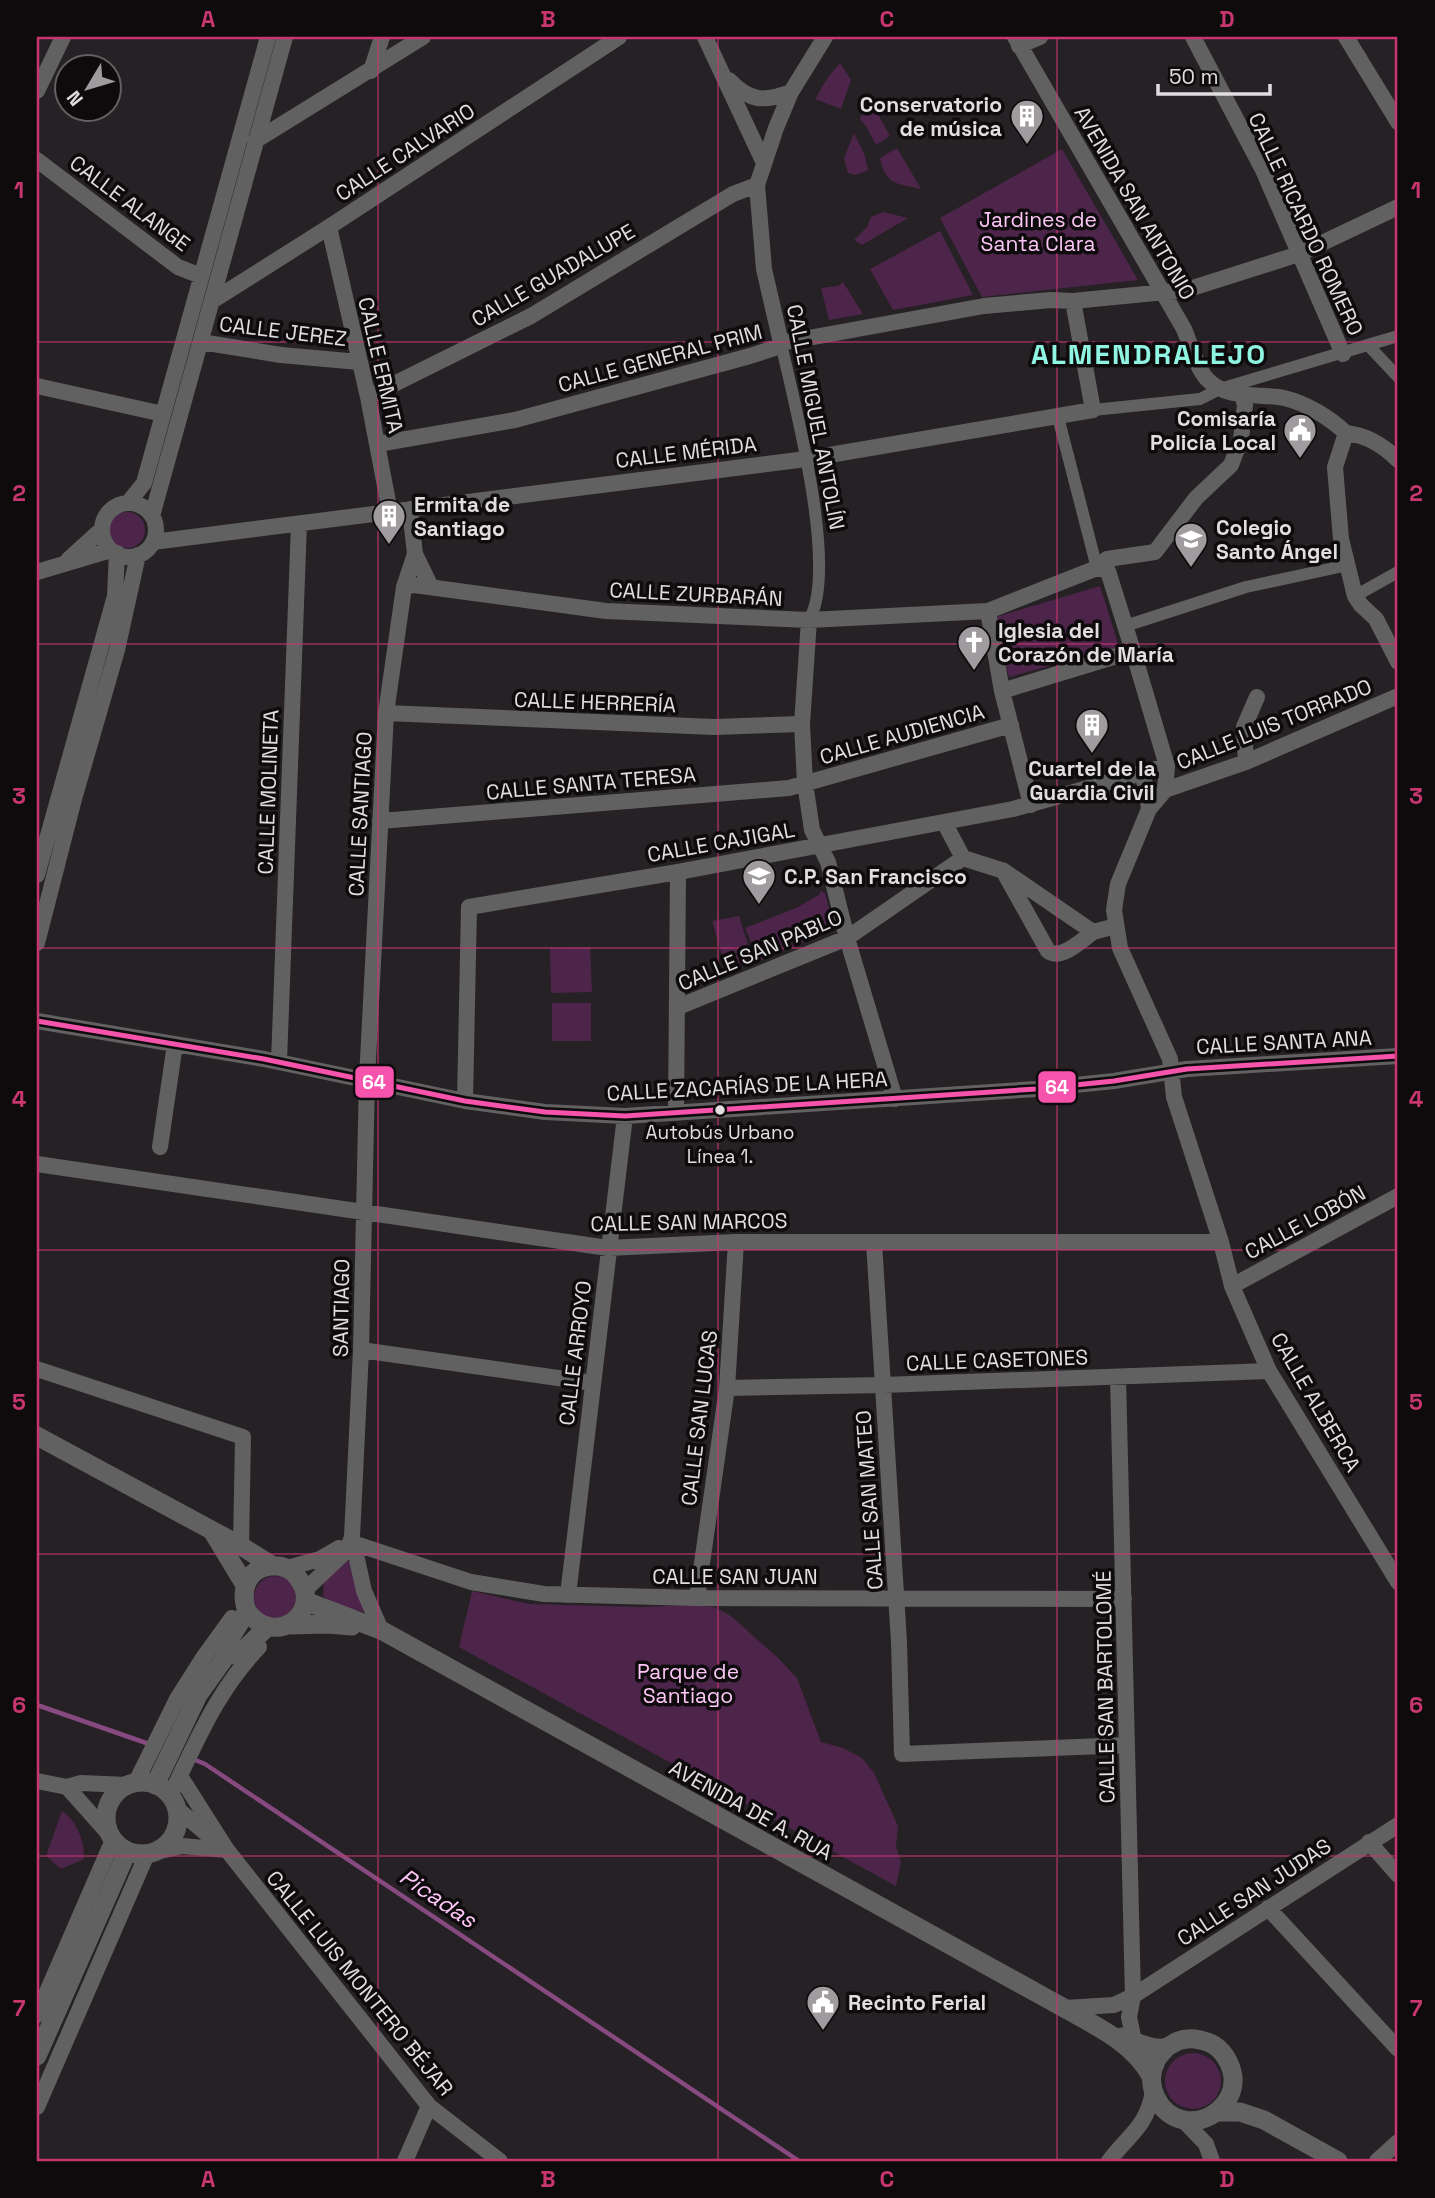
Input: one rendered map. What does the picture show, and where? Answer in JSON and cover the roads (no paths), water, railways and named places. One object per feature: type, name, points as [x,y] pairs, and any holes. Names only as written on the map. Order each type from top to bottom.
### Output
[{"type":"street","points":[[37,91],[63,37]]},
{"type":"street","points":[[37,875],[115,596],[114,552],[106,544],[102,529],[104,521],[113,508],[128,503],[144,483],[268,37]]},
{"type":"street","points":[[152,516],[285,37]]},
{"type":"street","points":[[371,71],[382,37]]},
{"type":"street","points":[[255,141],[423,37]]},
{"type":"street","name":"CALLE CALVARIO","points":[[212,300],[329,227],[619,37]]},
{"type":"street","points":[[705,37],[764,163]]},
{"type":"street","name":"CALLE MIGUEL ANTOLÍN","points":[[825,37],[792,92],[757,185],[764,269],[806,459],[821,552],[815,609],[809,620],[802,724],[805,783],[812,830],[828,862],[895,1100]]},
{"type":"street","points":[[1017,42],[1040,37]]},
{"type":"street","name":"CALLE RICARDO ROMERO","points":[[1193,37],[1263,170],[1343,354]]},
{"type":"street","points":[[1346,37],[1398,122]]},
{"type":"street","name":"AVENIDA SAN ANTONIO","points":[[1017,42],[1184,329],[1206,378],[1220,389]]},
{"type":"street","points":[[724,76],[737,88],[760,99],[792,92]]},
{"type":"street","name":"CALLE ALANGE","points":[[37,160],[178,267],[201,276]]},
{"type":"street","name":"CALLE GUADALUPE","points":[[368,397],[531,316],[733,194],[757,185]]},
{"type":"street","name":"CALLE GENERAL PRIM","points":[[378,444],[515,420],[750,356],[778,347],[781,343],[984,306],[1186,290],[1298,254],[1398,207]]},
{"type":"street","name":"CALLE ERMITA","points":[[329,227],[368,397],[390,512]]},
{"type":"street","points":[[1073,301],[1093,410]]},
{"type":"street","name":"CALLE MÉRIDA","points":[[153,542],[806,459],[1093,410],[1200,399],[1220,389],[1398,336]]},
{"type":"street","name":"CALLE JEREZ","points":[[201,342],[281,355],[359,362]]},
{"type":"street","points":[[1368,345],[1398,377]]},
{"type":"street","points":[[37,386],[163,414]]},
{"type":"street","points":[[1220,389],[1242,395],[1258,394],[1288,399],[1331,420],[1346,433],[1378,444],[1398,460]]},
{"type":"street","name":"CALLE ZURBARÁN","points":[[404,587],[431,587],[606,611],[809,620],[988,611],[1097,568],[1107,559],[1155,552],[1196,498],[1231,465],[1241,439],[1245,405],[1242,395]]},
{"type":"street","points":[[1058,417],[1097,568],[1105,568],[1111,577],[1167,766],[1164,790]]},
{"type":"street","points":[[1346,433],[1335,467],[1341,539],[1355,596],[1361,606],[1376,619],[1398,662]]},
{"type":"street","points":[[37,572],[66,561],[114,552],[131,556],[144,552],[153,542],[156,524],[146,509],[128,503]]},
{"type":"street","name":"CALLE SANTIAGO","points":[[410,509],[415,554],[431,587]]},
{"type":"street","name":"CALLE MOLINETA","points":[[279,1062],[299,524]]},
{"type":"street","points":[[66,561],[102,529]]},
{"type":"street","name":"CALLE SANTIAGO","points":[[367,1079],[386,713],[404,587],[415,554]]},
{"type":"street","points":[[37,943],[74,799],[117,650],[138,555]]},
{"type":"street","points":[[1125,626],[1246,587],[1348,565]]},
{"type":"street","points":[[1355,596],[1398,572]]},
{"type":"street","points":[[988,611],[1002,691],[1031,805]]},
{"type":"street","points":[[1002,691],[1133,651]]},
{"type":"street","name":"CALLE LUIS TORRADO","points":[[1164,790],[1246,762],[1398,696]]},
{"type":"street","points":[[1246,762],[1244,727],[1257,697]]},
{"type":"street","name":"CALLE HERRERÍA","points":[[386,713],[714,727],[802,724]]},
{"type":"street","name":"CALLE AUDIENCIA","points":[[805,783],[1011,725]]},
{"type":"street","name":"CALLE CAJIGAL","points":[[466,1101],[469,907],[678,872],[1031,805],[1167,766]]},
{"type":"street","points":[[1141,774],[1146,786],[1149,808]]},
{"type":"street","name":"CALLE SANTA TERESA","points":[[380,821],[789,788],[805,783]]},
{"type":"street","name":"CALLE ALBERCA","points":[[1164,790],[1149,808],[1118,884],[1114,910],[1120,948],[1170,1059],[1174,1097],[1221,1242],[1232,1286],[1269,1371],[1393,1562],[1398,1582]]},
{"type":"street","points":[[944,822],[962,858],[1004,872],[1093,932]]},
{"type":"street","name":"CALLE SAN PABLO","points":[[678,1007],[848,938],[962,858]]},
{"type":"street","points":[[676,1113],[678,872]]},
{"type":"street","points":[[1004,872],[1052,955],[1060,954],[1093,932],[1116,926]]},
{"type":"street","name":"CALLE ZACARÍAS DE LA HERA","points":[[37,1021],[279,1062],[466,1101],[545,1112],[625,1116],[1037,1089],[1173,1072]]},
{"type":"street","points":[[160,1147],[175,1044]]},
{"type":"street","name":"CALLE SANTA ANA","points":[[1173,1072],[1398,1056]]},
{"type":"street","name":"SANTIAGO","points":[[367,1079],[361,1350],[352,1541],[364,1591],[381,1630]]},
{"type":"street","name":"CALLE ARROYO","points":[[568,1595],[625,1116]]},
{"type":"street","name":"CALLE SAN MARCOS","points":[[37,1164],[608,1248],[736,1242],[1221,1242]]},
{"type":"street","name":"CALLE LOBÓN","points":[[1232,1286],[1398,1196]]},
{"type":"street","name":"CALLE SAN LUCAS","points":[[696,1598],[727,1388],[736,1242]]},
{"type":"street","name":"CALLE SAN MATEO","points":[[874,1242],[897,1598],[902,1754],[1127,1745]]},
{"type":"street","points":[[361,1350],[593,1383]]},
{"type":"street","points":[[37,1369],[243,1437],[241,1546]]},
{"type":"street","name":"CALLE CASETONES","points":[[727,1388],[1269,1371]]},
{"type":"street","name":"CALLE SAN BARTOLOMÉ","points":[[1118,1377],[1133,1996]]},
{"type":"street","points":[[37,1436],[295,1574],[305,1596]]},
{"type":"street","points":[[212,1531],[252,1619],[278,1627]]},
{"type":"street","points":[[153,1791],[172,1756],[198,1695],[226,1656],[229,1640],[256,1571],[320,1559],[352,1541]]},
{"type":"street","points":[[226,1656],[241,1653],[302,1610],[305,1596],[352,1541]]},
{"type":"street","name":"CALLE SAN JUAN","points":[[352,1541],[471,1582],[544,1594],[696,1598],[1124,1599]]},
{"type":"street","name":"AVENIDA DE A. RUA","points":[[305,1596],[381,1630],[1064,2008],[1100,2029],[1143,2060],[1152,2084]]},
{"type":"street","points":[[172,1756],[184,1689],[245,1599]]},
{"type":"street","name":"AVENIDA DE A. RUA","points":[[278,1627],[328,1624],[381,1630]]},
{"type":"street","points":[[172,1756],[243,1663],[278,1627]]},
{"type":"street","name":"CALLE LUIS MONTERO BÉJAR","points":[[172,1756],[227,1850],[429,2106],[500,2161]]},
{"type":"street","points":[[37,1781],[67,1787],[81,1783],[153,1791],[178,1817],[170,1842],[152,1853],[37,2107]]},
{"type":"street","points":[[67,1787],[116,1842],[152,1853],[182,1846],[227,1850]]},
{"type":"street","points":[[37,2056],[116,1842],[105,1822],[110,1800],[118,1791],[153,1791]]},
{"type":"street","name":"CALLE LUIS MONTERO BÉJAR","points":[[153,1791],[227,1850]]},
{"type":"street","name":"CALLE SAN JUDAS","points":[[1064,2008],[1114,2005],[1133,1996],[1398,1825]]},
{"type":"street","points":[[37,2015],[116,1842]]},
{"type":"street","points":[[1369,1842],[1398,1875]]},
{"type":"street","points":[[1268,1908],[1398,2049]]},
{"type":"street","points":[[1133,1996],[1129,2017],[1134,2041]]},
{"type":"street","points":[[1100,2029],[1114,2005]]},
{"type":"street","name":"AVENIDA DE A. RUA","points":[[1100,2029],[1153,2048],[1166,2048]]},
{"type":"street","points":[[1110,2161],[1134,2134],[1149,2111],[1156,2060],[1166,2048],[1180,2040],[1196,2039],[1211,2043],[1224,2053],[1232,2068],[1233,2084],[1229,2099],[1215,2113],[1206,2144]]},
{"type":"street","points":[[1152,2084],[1160,2106],[1206,2144],[1212,2161]]},
{"type":"street","points":[[1233,2084],[1245,2102],[1264,2120]]},
{"type":"street","points":[[405,2161],[429,2106]]},
{"type":"street","points":[[1134,2134],[1177,2118],[1196,2121],[1215,2113],[1240,2112],[1264,2120],[1338,2161]]},
{"type":"street","points":[[1377,2161],[1398,2142]]},
{"type":"waterway","name":"Picadas","points":[[37,1705],[152,1745]]},
{"type":"waterway","name":"Picadas","points":[[193,1759],[205,1764],[799,2161]]},
{"type":"place","name":"Conservatorio de música","points":[[1027,146]]},
{"type":"place","name":"Comisaría Policía Local","points":[[1300,460]]},
{"type":"place","name":"Ermita de Santiago","points":[[389,546]]},
{"type":"place","name":"Colegio Santo Ángel","points":[[1191,569]]},
{"type":"place","name":"Iglesia del Corazón de María","points":[[974,672]]},
{"type":"place","name":"Cuartel de la Guardia Civil","points":[[1092,755]]},
{"type":"place","name":"C.P. San Francisco","points":[[759,906]]},
{"type":"place","name":"Autobús Urbano Línea 1.","points":[[720,1110]]},
{"type":"place","name":"Recinto Ferial","points":[[823,2032]]},
{"type":"district","name":"ALMENDRALEJO","points":[[1149,354]]},
{"type":"park label","name":"Jardines de Santa Clara","points":[[1038,231]]},
{"type":"park label","name":"Parque de Santiago","points":[[688,1683]]}]
